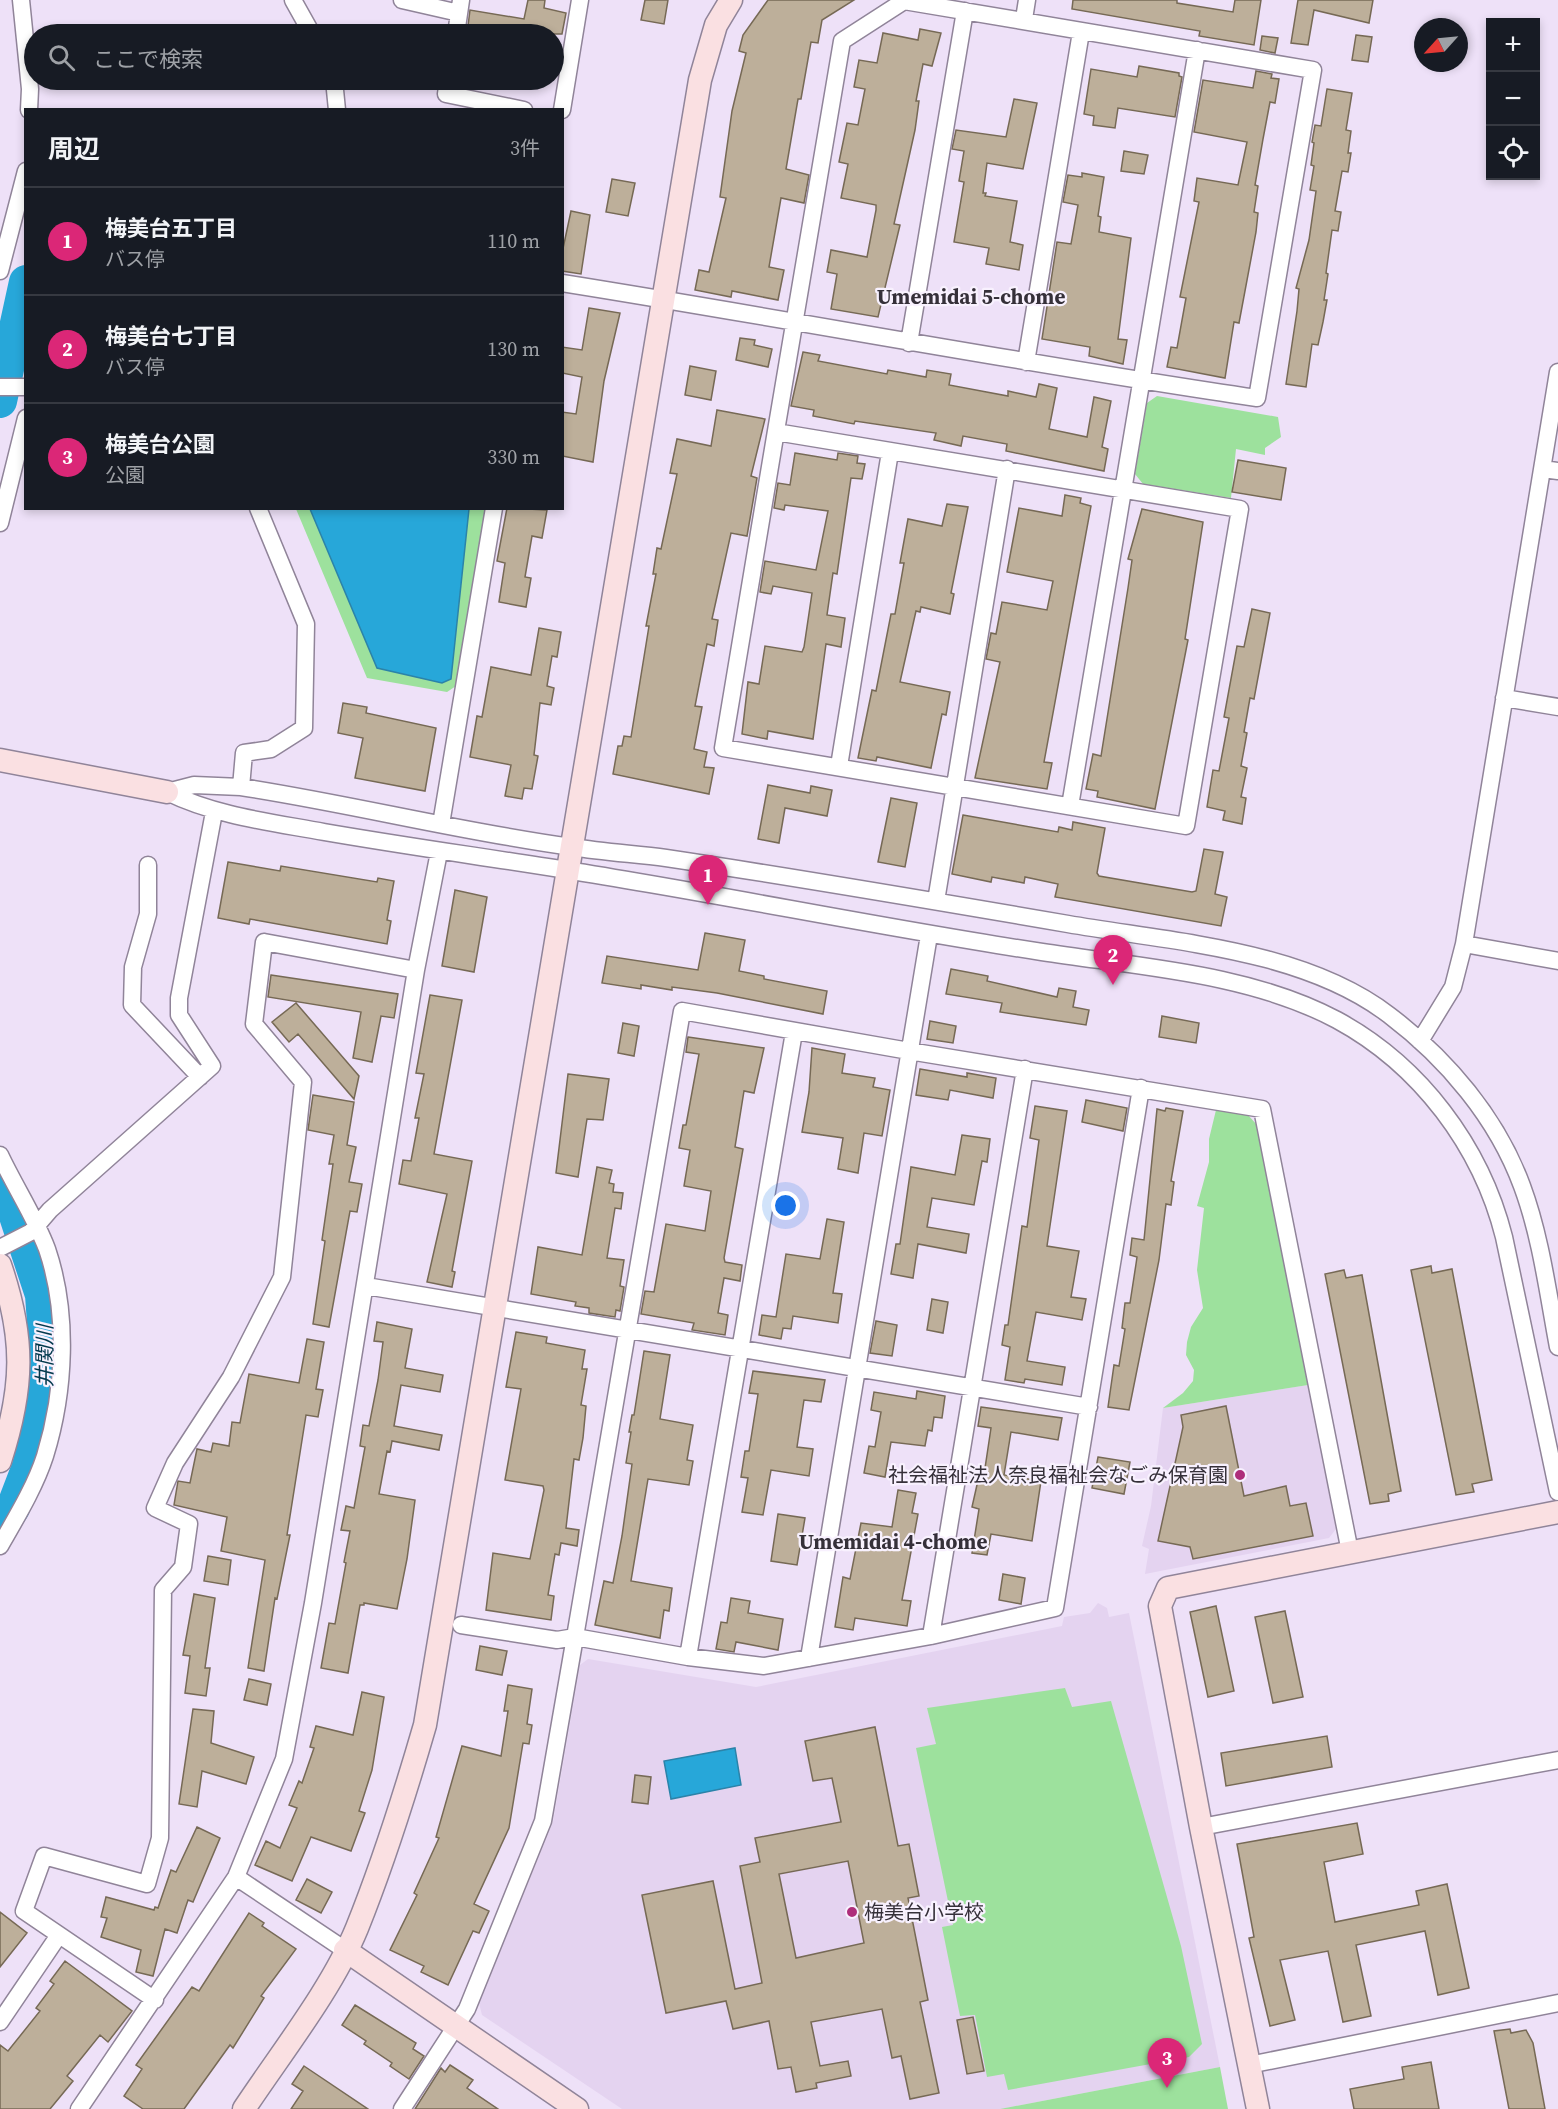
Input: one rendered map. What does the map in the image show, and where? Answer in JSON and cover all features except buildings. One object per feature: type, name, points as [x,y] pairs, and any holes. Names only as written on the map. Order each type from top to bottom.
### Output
[{"type":"street","points":[[21,0],[24,30]]},
{"type":"street","points":[[292,0],[306,24]]},
{"type":"street","points":[[402,0],[460,7],[457,24]]},
{"type":"street","points":[[561,108],[580,0]]},
{"type":"street","points":[[244,2109],[332,1975],[357,1928],[390,1844],[425,1725],[496,1307],[566,870],[700,80],[717,25],[731,0]]},
{"type":"street","points":[[1024,19],[1027,0]]},
{"type":"street","points":[[564,283],[664,300],[794,323],[909,343],[1257,398],[1313,70],[1081,32],[1024,19],[903,1],[842,41],[794,323],[723,748],[1186,826],[1240,509],[776,432]]},
{"type":"street","points":[[909,343],[965,11]]},
{"type":"street","points":[[1026,362],[1081,32]]},
{"type":"street","points":[[1070,806],[1197,50]]},
{"type":"street","points":[[29,108],[30,90]]},
{"type":"street","points":[[335,90],[337,108]]},
{"type":"street","points":[[447,90],[446,94],[514,108]]},
{"type":"street","points":[[0,271],[24,179]]},
{"type":"street","points":[[1420,1041],[1453,987],[1464,944],[1504,698],[1550,470],[1558,372]]},
{"type":"street","points":[[0,387],[24,387]]},
{"type":"street","points":[[0,523],[24,426]]},
{"type":"street","points":[[839,766],[890,452]]},
{"type":"street","points":[[936,901],[1007,469]]},
{"type":"street","points":[[241,787],[244,753],[272,750],[304,728],[306,624],[259,510]]},
{"type":"street","points":[[441,824],[494,510]]},
{"type":"street","points":[[1504,698],[1558,707]]},
{"type":"street","points":[[0,760],[167,792],[214,812],[439,852],[566,870],[929,935],[1255,987],[1292,998],[1337,1020],[1375,1044],[1406,1070],[1441,1107],[1478,1163],[1498,1212],[1558,1492]]},
{"type":"street","points":[[167,792],[194,785],[241,787],[570,847],[663,858],[936,901],[1237,953],[1294,967],[1341,987],[1386,1012],[1457,1077],[1493,1126],[1522,1185],[1536,1238],[1558,1347]]},
{"type":"street","points":[[6,1245],[34,1230],[50,1210],[212,1066],[179,1015],[179,998],[214,812]]},
{"type":"street","points":[[79,2109],[155,2000],[236,1877],[284,1759],[313,1603],[416,970],[439,852]]},
{"type":"street","points":[[148,865],[148,914],[133,967],[132,1005],[200,1077]]},
{"type":"street","points":[[810,1658],[856,1366],[887,1198],[929,935]]},
{"type":"street","points":[[155,2000],[24,1911],[44,1856],[147,1884],[160,1838],[163,1590],[183,1567],[189,1524],[155,1508],[175,1463],[231,1377],[282,1277],[303,1082],[254,1024],[264,942],[416,970]]},
{"type":"street","points":[[1464,944],[1558,961]]},
{"type":"street","points":[[402,2109],[467,2009],[543,1821],[682,1011],[794,1032],[1262,1109],[1350,1552]]},
{"type":"street","points":[[688,1656],[794,1032]]},
{"type":"street","points":[[931,1636],[1026,1069]]},
{"type":"street","points":[[461,1625],[556,1640],[574,1637],[764,1666],[931,1636],[1054,1608],[1141,1088]]},
{"type":"street","points":[[0,1155],[34,1230],[47,1251],[63,1326],[58,1398],[44,1457],[17,1517],[0,1546]]},
{"type":"street","points":[[0,1265],[14,1304],[20,1352],[15,1402],[0,1461]]},
{"type":"street","points":[[366,1286],[856,1366],[1089,1407]]},
{"type":"street","points":[[1258,2109],[1201,1827],[1160,1606],[1168,1588],[1558,1512]]},
{"type":"street","points":[[1201,1827],[1558,1760]]},
{"type":"street","points":[[236,1877],[578,2109]]},
{"type":"street","points":[[0,2022],[59,1935]]},
{"type":"street","points":[[1249,2065],[1558,2003]]},
{"type":"shaded area","name":"社会福祉法人奈良福祉会なごみ保育園","points":[[1308,1385],[1336,1529],[1329,1538],[1145,1574],[1149,1549],[1142,1546],[1151,1506],[1163,1408]]},
{"type":"shaded area","name":"梅美台小学校","points":[[1098,1603],[1107,1608],[1109,1617],[1129,1613],[1220,2067],[1000,2109],[622,2109],[482,2015],[479,2003],[553,1822],[580,1665],[588,1659],[756,1687],[1062,1626],[1064,1617],[1090,1613]]},
{"type":"green space","points":[[1157,396],[1278,417],[1281,437],[1265,448],[1265,455],[1236,449],[1231,498],[1143,484],[1135,474],[1147,403]]},
{"type":"green space","points":[[296,510],[310,510],[377,668],[451,679],[469,510],[486,510],[456,686],[447,692],[367,678]]},
{"type":"green space","points":[[1216,1110],[1248,1115],[1257,1125],[1308,1385],[1163,1408],[1183,1393],[1193,1381],[1194,1370],[1186,1355],[1187,1342],[1191,1327],[1203,1308],[1197,1270],[1204,1208],[1197,1206],[1209,1162],[1209,1139]]},
{"type":"green space","points":[[1065,1688],[1072,1707],[1111,1701],[1181,1946],[1202,2044],[1189,2057],[1008,2090],[1004,2074],[987,2077],[975,2015],[960,2016],[942,1927],[953,1925],[916,1748],[936,1744],[927,1708]]},
{"type":"green space","points":[[1220,2067],[1228,2109],[1000,2109]]},
{"type":"water","points":[[310,510],[469,510],[451,679],[442,683],[377,668]]},
{"type":"water","points":[[735,1748],[741,1785],[671,1799],[664,1761]]},
{"type":"waterway","name":"井関川","points":[[0,401],[24,291]]},
{"type":"waterway","name":"井関川","points":[[0,1184],[15,1213],[42,1295],[47,1364],[43,1407],[29,1466],[13,1508],[0,1527]]},
{"type":"place","name":"梅美台五丁目","points":[[708,905]]},
{"type":"place","name":"梅美台七丁目","points":[[1113,985]]},
{"type":"place","name":"社会福祉法人奈良福祉会なごみ保育園","points":[[1240,1475]]},
{"type":"place","name":"梅美台小学校","points":[[852,1912]]},
{"type":"place","name":"梅美台公園","points":[[1167,2088]]},
{"type":"district","name":"Umemidai 5-chome","points":[[971,296]]},
{"type":"district","name":"Umemidai 4-chome","points":[[893,1541]]}]
